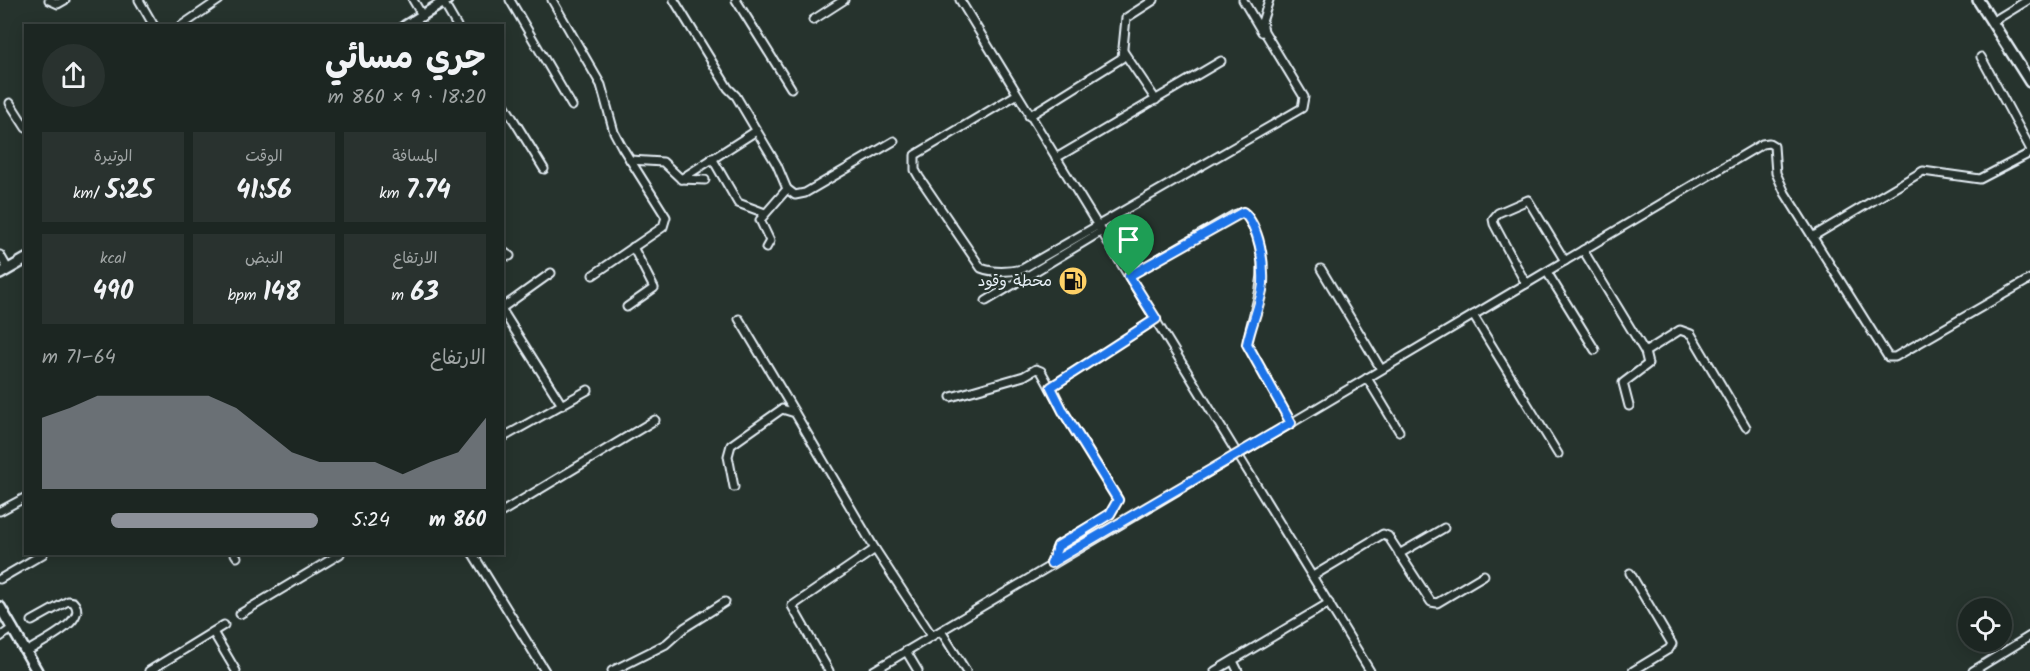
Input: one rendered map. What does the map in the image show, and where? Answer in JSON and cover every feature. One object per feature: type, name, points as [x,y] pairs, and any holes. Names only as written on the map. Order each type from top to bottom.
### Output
[{"type":"main road","points":[[1978,0],[2030,82]]},
{"type":"main road","points":[[408,24],[445,1]]},
{"type":"main road","points":[[4,272],[24,260]]},
{"type":"main road","points":[[0,607],[37,671]]},
{"type":"street","points":[[49,0],[54,4],[65,0]]},
{"type":"street","points":[[139,0],[153,24]]},
{"type":"street","points":[[184,24],[219,0]]},
{"type":"street","points":[[413,0],[422,15]]},
{"type":"street","points":[[510,0],[572,106]]},
{"type":"street","points":[[552,0],[601,85],[614,132],[666,217],[663,227],[593,275]]},
{"type":"street","points":[[674,0],[777,165],[787,189],[795,195],[805,193],[894,141]]},
{"type":"street","points":[[736,0],[791,88]]},
{"type":"street","points":[[813,20],[844,0]]},
{"type":"street","points":[[960,0],[1370,671]]},
{"type":"street","points":[[1029,116],[1122,58],[1122,36],[1126,18],[1154,0]]},
{"type":"street","points":[[986,302],[1101,229],[1302,108],[1304,97],[1243,0]]},
{"type":"street","points":[[1267,39],[1262,22],[1269,0]]},
{"type":"street","points":[[1992,22],[2028,0]]},
{"type":"street","points":[[445,1],[456,24]]},
{"type":"street","points":[[1123,51],[1156,99]]},
{"type":"street","points":[[1981,57],[2030,148]]},
{"type":"street","points":[[1056,158],[1221,61]]},
{"type":"street","points":[[1016,94],[915,154],[915,170],[919,177],[984,269],[1005,272],[1022,269],[1101,229]]},
{"type":"street","points":[[10,103],[24,125]]},
{"type":"street","points":[[504,104],[544,169]]},
{"type":"street","points":[[681,179],[756,131]]},
{"type":"street","points":[[873,671],[1051,563],[1547,272],[1750,149],[1768,143],[1773,146],[1776,173],[1780,183],[1885,355],[1891,358],[2030,279]]},
{"type":"street","points":[[1812,237],[1923,171],[1980,179],[2030,153]]},
{"type":"street","points":[[712,158],[738,202],[765,213]]},
{"type":"street","points":[[630,160],[663,162],[681,179],[705,180]]},
{"type":"street","points":[[766,248],[770,241],[760,220],[787,189]]},
{"type":"street","points":[[1526,284],[1494,224],[1493,219],[1498,213],[1527,199],[1565,261]]},
{"type":"street","points":[[1129,276],[1234,215],[1243,212],[1246,214],[1257,236],[1263,277],[1247,344],[1291,423]]},
{"type":"street","points":[[627,307],[654,288],[633,247]]},
{"type":"street","points":[[1583,250],[1645,352],[1648,364],[1623,383],[1629,406]]},
{"type":"street","points":[[504,252],[510,256]]},
{"type":"street","points":[[0,255],[4,272]]},
{"type":"street","points":[[1321,269],[1381,369]]},
{"type":"street","points":[[1547,272],[1595,350]]},
{"type":"street","points":[[504,308],[551,273]]},
{"type":"street","points":[[504,312],[561,405]]},
{"type":"street","points":[[1473,315],[1558,454]]},
{"type":"street","points":[[738,319],[875,549],[932,636]]},
{"type":"street","points":[[1051,387],[1156,319]]},
{"type":"street","points":[[1645,352],[1680,330],[1691,334],[1746,427]]},
{"type":"street","points":[[951,397],[1024,376],[1039,369],[1051,387],[1063,411],[1118,500],[1110,514],[1058,546],[1051,563]]},
{"type":"street","points":[[1366,378],[1399,431]]},
{"type":"street","points":[[504,437],[588,390]]},
{"type":"street","points":[[734,487],[728,456],[731,445],[782,409],[795,413]]},
{"type":"street","points":[[504,511],[656,420]]},
{"type":"street","points":[[0,511],[24,498]]},
{"type":"street","points":[[1399,554],[1444,528]]},
{"type":"street","points":[[1313,576],[1383,534],[1388,536],[1429,600],[1434,603],[1484,575]]},
{"type":"street","points":[[829,671],[792,606],[875,549]]},
{"type":"street","points":[[0,579],[41,555]]},
{"type":"street","points":[[240,614],[338,555]]},
{"type":"street","points":[[474,555],[545,671]]},
{"type":"street","points":[[1630,573],[1672,644],[1669,649],[1633,671]]},
{"type":"street","points":[[26,652],[71,623],[78,613],[78,608],[73,602],[68,602],[32,621]]},
{"type":"street","points":[[612,671],[666,644],[684,628],[725,602]]},
{"type":"street","points":[[1215,671],[1329,603]]},
{"type":"street","points":[[148,671],[224,625]]},
{"type":"street","points":[[0,637],[13,628]]},
{"type":"street","points":[[941,631],[966,671]]},
{"type":"street","points":[[213,632],[236,671]]},
{"type":"street","points":[[1973,671],[2030,636]]},
{"type":"street","points":[[906,651],[918,671]]},
{"type":"street","points":[[1233,661],[1238,671]]},
{"type":"place","name":"محطة وقود","points":[[1073,281]]},
{"type":"route","points":[[1239,212],[1246,214],[1257,236],[1263,285],[1247,344],[1291,423],[1051,563],[1061,543],[1110,514],[1117,504],[1116,494],[1063,411],[1051,387],[1156,319],[1129,276],[1239,212]]}]
